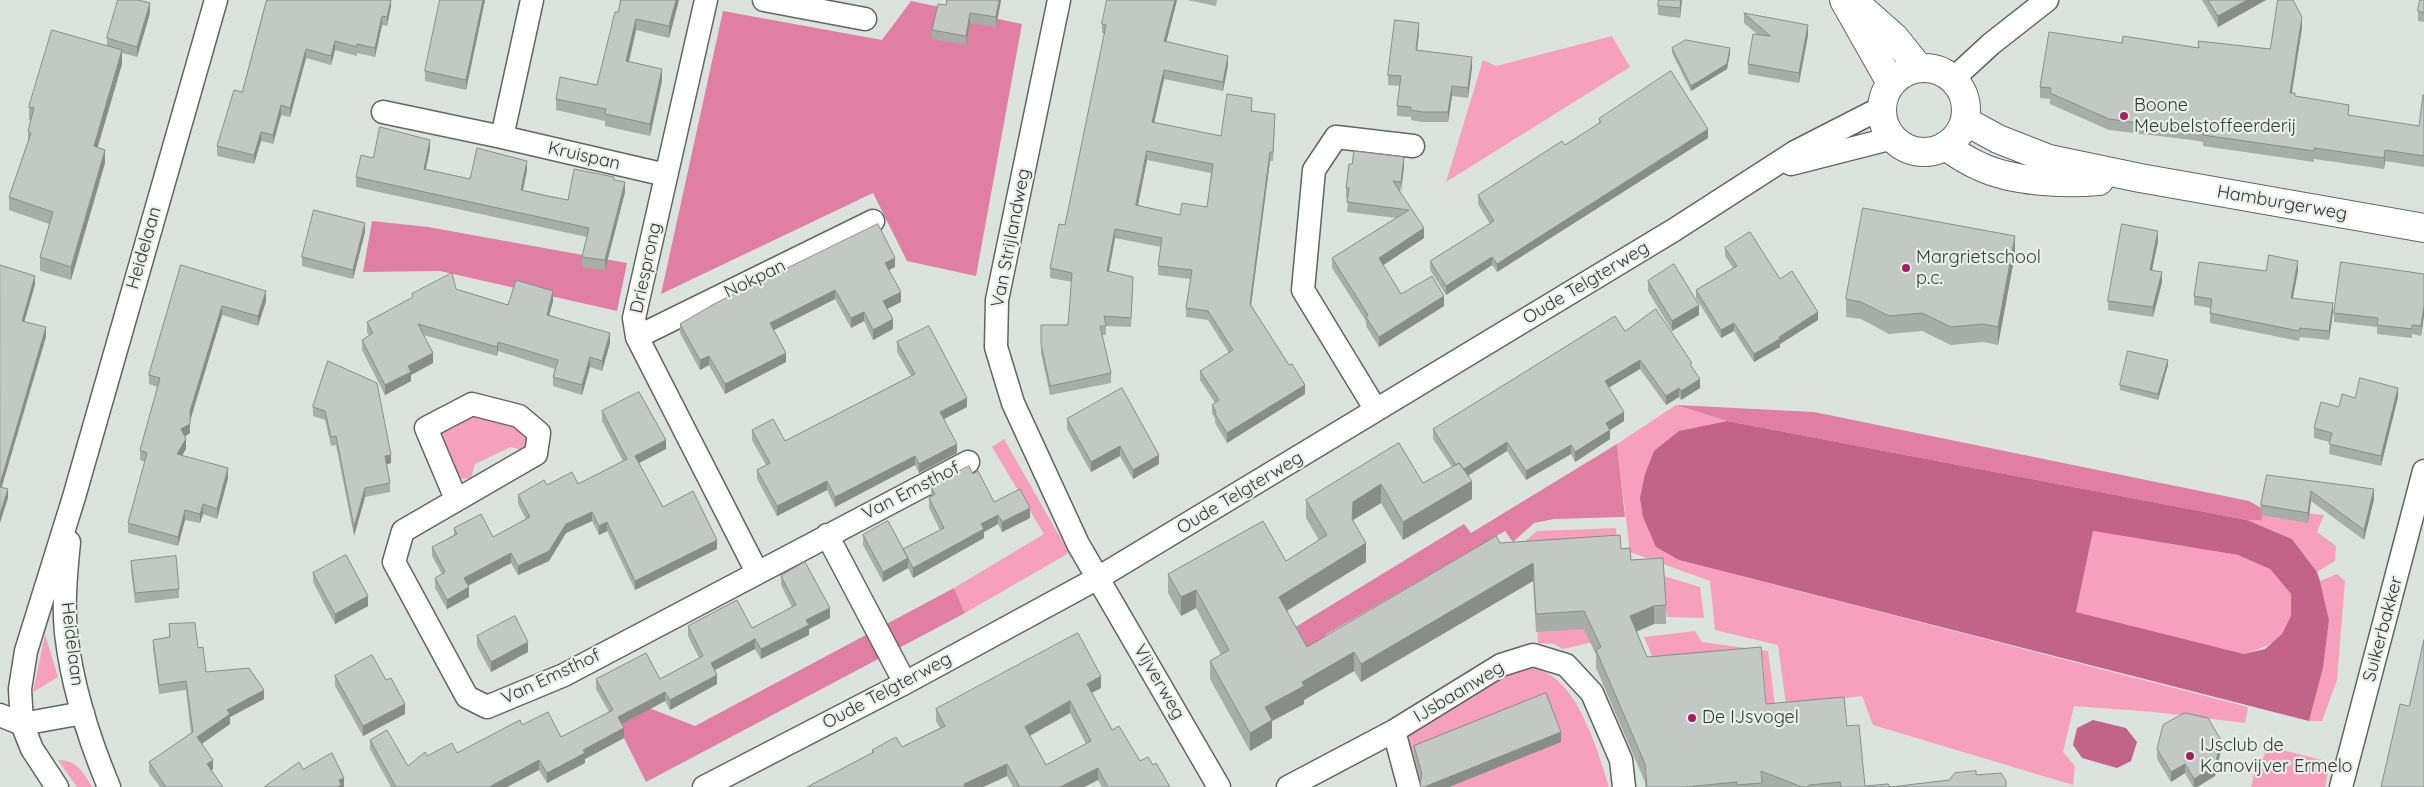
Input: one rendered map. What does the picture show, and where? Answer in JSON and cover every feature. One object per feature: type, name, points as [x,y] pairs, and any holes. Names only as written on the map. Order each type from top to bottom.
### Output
[{"type":"street","name":"Heidelaan","points":[[57,787],[32,750],[22,724],[20,689],[26,651],[74,497],[216,0]]},
{"type":"street","points":[[502,137],[532,0]]},
{"type":"street","name":"Driesprong","points":[[706,0],[634,318],[637,338],[757,572]]},
{"type":"street","points":[[764,0],[865,19]]},
{"type":"street","name":"Van Strijlandweg","points":[[1059,0],[997,300],[996,347],[1013,402],[1078,544],[1098,578]]},
{"type":"street","points":[[1844,0],[1886,96]]},
{"type":"street","points":[[1852,0],[1895,38],[1919,68]]},
{"type":"street","points":[[1953,79],[1991,44],[2047,0]]},
{"type":"street","points":[[1919,68],[1934,68],[1953,79],[1959,86],[1966,103],[1965,121],[1958,136],[1945,146],[1921,152],[1906,148],[1892,138],[1883,121],[1886,96],[1903,73],[1919,68]]},
{"type":"street","name":"Oude Telgterweg","points":[[704,787],[905,683],[1098,578],[1674,230],[1886,96]]},
{"type":"street","name":"Kruispan","points":[[383,112],[666,175]]},
{"type":"street","name":"Hamburgerweg","points":[[1965,121],[1998,139],[2049,159],[2140,178],[2424,228]]},
{"type":"street","points":[[1376,410],[1303,290],[1314,170],[1336,137],[1413,146]]},
{"type":"street","name":"Oude Telgterweg","points":[[1762,174],[1799,161],[1892,138]]},
{"type":"street","name":"Hamburgerweg","points":[[1945,146],[1980,166],[2021,177],[2080,182],[2140,178]]},
{"type":"street","name":"Nokpan","points":[[637,338],[873,221]]},
{"type":"street","name":"Van Emsthof","points":[[456,499],[426,428],[472,404],[519,416],[539,432],[536,454],[403,531],[394,562],[467,697],[487,706],[564,675],[968,462]]},
{"type":"street","name":"Suikerbakker","points":[[2341,787],[2415,546],[2424,472]]},
{"type":"street","name":"Heidelaan","points":[[74,497],[65,588],[66,633],[74,679],[83,714],[109,787]]},
{"type":"street","points":[[827,535],[905,683]]},
{"type":"street","name":"Vijverweg","points":[[1098,578],[1219,787]]},
{"type":"street","name":"IJsbaanweg","points":[[1288,787],[1394,732],[1501,665],[1533,655],[1566,665],[1592,693],[1621,760],[1624,787]]},
{"type":"street","points":[[0,715],[22,724],[83,714]]},
{"type":"street","name":"IJsbaanweg","points":[[1394,732],[1409,787]]},
{"type":"shaded area","points":[[911,1],[1022,24],[976,276],[907,261],[873,193],[661,294],[723,11],[882,40]]},
{"type":"shaded area","points":[[1612,36],[1630,67],[1446,182],[1483,60],[1496,66]]},
{"type":"shaded area","points":[[372,221],[428,227],[627,263],[617,311],[440,271],[363,272]]},
{"type":"shaded area","points":[[1676,405],[1727,421],[1679,431],[1679,560],[2248,707],[2245,723],[2154,712],[2074,706],[2063,752],[2075,766],[2073,785],[1873,725],[1862,696],[1786,705],[1778,645],[1715,630],[1710,581],[1630,552],[1617,444]]},
{"type":"shaded area","points":[[1676,405],[1814,412],[2249,501],[2263,509],[2262,520],[2247,520],[1727,421]]},
{"type":"shaded area","points":[[475,413],[521,427],[531,444],[524,451],[511,447],[475,464],[471,478],[462,479],[453,470],[447,457],[442,431]]},
{"type":"shaded area","points":[[1727,421],[2247,520],[2292,539],[2317,572],[2329,620],[2323,668],[2309,721],[1679,560],[1656,547],[1643,517],[1640,498],[1645,474],[1654,451],[1679,431]],"holes":[[[2093,531],[2238,555],[2270,569],[2291,594],[2291,616],[2282,634],[2265,649],[2244,654],[2076,612]]]},
{"type":"shaded area","points":[[1004,439],[1069,553],[965,613],[954,588],[1044,534],[992,447]]},
{"type":"shaded area","points":[[1617,444],[1625,517],[1554,519],[1534,523],[1513,542],[1505,531],[1327,634],[1296,661],[1284,634],[1464,524],[1471,533]]},
{"type":"shaded area","points":[[2263,509],[2324,515],[2317,532],[2336,546],[2335,561],[2317,572],[2292,539],[2247,520],[2262,520]]},
{"type":"shaded area","points":[[1616,528],[1618,555],[1517,548],[1537,531]]},
{"type":"shaded area","points":[[2093,531],[2238,555],[2270,569],[2291,594],[2289,622],[2285,630],[2274,641],[2244,654],[2076,612]]},
{"type":"shaded area","points":[[2337,574],[2345,581],[2337,680],[2322,721],[2309,721],[2323,668],[2329,620],[2320,581]]},
{"type":"shaded area","points":[[1661,575],[1700,587],[1704,618],[1667,617]]},
{"type":"shaded area","points":[[954,588],[965,613],[646,782],[617,724],[649,708],[695,726]]},
{"type":"shaded area","points":[[1537,626],[1603,627],[1602,640],[1563,649],[1554,644],[1538,643]]},
{"type":"shaded area","points":[[1695,631],[1702,642],[1768,651],[1776,713],[1767,713],[1763,659],[1657,668],[1644,637]]},
{"type":"shaded area","points":[[45,634],[58,677],[33,692]]},
{"type":"shaded area","points":[[1521,668],[1547,673],[1559,681],[1569,693],[1587,724],[1609,787],[1421,787],[1405,733],[1509,671]]},
{"type":"shaded area","points":[[2093,720],[2126,728],[2137,742],[2131,761],[2117,768],[2082,758],[2073,745],[2077,728]]},
{"type":"shaded area","points":[[2266,746],[2330,762],[2325,787],[2251,787],[2257,763],[2264,757]]},
{"type":"shaded area","points":[[58,760],[70,762],[79,768],[92,787],[77,787]]},
{"type":"building","points":[[118,0],[138,0],[150,3],[137,47],[107,38]]},
{"type":"building","points":[[267,0],[391,0],[387,17],[382,16],[375,48],[357,44],[357,47],[335,41],[331,56],[306,49],[290,108],[281,105],[273,135],[261,132],[254,155],[217,146],[234,90],[242,92]]},
{"type":"building","points":[[440,0],[483,0],[466,80],[425,71]]},
{"type":"building","points":[[621,0],[676,0],[669,26],[636,19],[626,61],[662,69],[650,124],[605,114],[606,109],[556,99],[560,77],[597,85],[615,12],[618,12]]},
{"type":"building","points":[[947,0],[999,0],[996,17],[970,13],[966,36],[932,30],[938,4],[946,5]]},
{"type":"building","points":[[1107,0],[1175,0],[1164,41],[1228,56],[1223,82],[1164,70],[1152,122],[1221,136],[1227,94],[1252,98],[1251,111],[1275,114],[1273,152],[1270,152],[1250,304],[1289,365],[1292,364],[1305,385],[1227,433],[1215,414],[1216,412],[1212,405],[1219,400],[1200,371],[1233,350],[1208,311],[1186,308],[1192,270],[1158,266],[1162,238],[1115,229],[1107,271],[1133,277],[1131,318],[1104,316],[1106,326],[1100,326],[1111,373],[1050,386],[1041,344],[1041,325],[1068,325],[1072,273],[1050,268],[1059,224],[1065,225],[1106,25],[1102,24]],"holes":[[[1147,151],[1213,164],[1207,207],[1182,203],[1180,215],[1136,205]]]},
{"type":"building","points":[[1659,0],[1681,0],[1680,8],[1658,6]]},
{"type":"building","points":[[2208,0],[2247,0],[2218,16]]},
{"type":"building","points":[[2278,0],[2293,0],[2302,17],[2290,93],[2295,93],[2295,96],[2349,105],[2348,115],[2419,126],[2424,95],[2424,156],[2385,150],[2384,158],[2314,148],[2314,151],[2203,135],[2203,132],[2192,130],[2109,119],[2050,93],[2051,88],[2040,87],[2049,32],[2122,43],[2123,36],[2199,48],[2198,41],[2270,49]]},
{"type":"building","points":[[2420,0],[2424,0],[2424,13],[2418,11]]},
{"type":"building","points":[[1744,13],[1808,25],[1799,73],[1748,64],[1753,34],[1770,36]]},
{"type":"building","points":[[1395,20],[1419,23],[1416,50],[1472,57],[1468,88],[1452,86],[1448,112],[1422,112],[1411,110],[1411,107],[1397,106],[1401,76],[1388,75]]},
{"type":"building","points":[[52,30],[122,50],[94,146],[105,150],[71,267],[40,257],[53,212],[9,197],[31,133],[28,131],[34,108],[29,107]]},
{"type":"building","points":[[1686,40],[1730,48],[1727,64],[1691,86],[1672,48]]},
{"type":"building","points":[[1671,71],[1708,129],[1497,264],[1492,257],[1446,286],[1430,261],[1494,221],[1478,195],[1562,141],[1565,145],[1601,122],[1599,119]]},
{"type":"building","points":[[380,127],[430,140],[424,169],[470,179],[477,148],[527,161],[521,190],[547,196],[568,200],[574,169],[614,177],[614,180],[625,182],[605,260],[582,257],[589,228],[356,177],[361,155],[373,158]]},
{"type":"building","points":[[1354,151],[1404,157],[1401,182],[1393,181],[1424,228],[1379,258],[1401,294],[1432,276],[1444,296],[1379,337],[1366,317],[1368,315],[1332,258],[1409,210],[1347,202],[1349,188],[1346,188],[1349,164],[1352,164]]},
{"type":"building","points":[[1863,208],[2015,236],[1998,327],[1983,324],[1951,327],[1922,313],[1889,316],[1861,302],[1846,299]]},
{"type":"building","points":[[314,210],[365,223],[353,270],[302,257]]},
{"type":"building","points":[[878,224],[895,258],[885,263],[901,292],[883,301],[893,319],[873,330],[864,312],[851,318],[835,290],[770,323],[786,353],[725,384],[709,356],[700,360],[680,324],[716,303]]},
{"type":"building","points":[[2122,224],[2158,231],[2150,270],[2162,272],[2153,307],[2108,301]]},
{"type":"building","points":[[1750,232],[1780,279],[1792,271],[1818,312],[1779,337],[1780,339],[1754,354],[1734,323],[1721,330],[1696,290],[1737,266],[1725,248]]},
{"type":"building","points":[[2269,255],[2298,261],[2291,298],[2333,303],[2329,331],[2300,328],[2299,331],[2210,313],[2212,299],[2194,296],[2199,262],[2266,271]]},
{"type":"building","points":[[2341,262],[2424,274],[2424,306],[2421,326],[2412,325],[2412,329],[2377,325],[2378,318],[2334,313]]},
{"type":"building","points":[[1674,264],[1699,305],[1672,321],[1648,281]]},
{"type":"building","points":[[0,265],[35,276],[22,321],[46,327],[0,484]]},
{"type":"building","points":[[181,265],[266,291],[258,316],[222,306],[190,411],[190,424],[181,429],[186,439],[177,454],[228,468],[217,509],[203,504],[200,514],[185,510],[178,537],[128,523],[147,453],[140,450],[160,378],[149,375]]},
{"type":"building","points":[[452,273],[456,289],[508,305],[516,280],[553,291],[547,315],[610,333],[602,361],[590,357],[582,385],[553,377],[558,360],[498,342],[497,347],[418,324],[433,353],[408,366],[411,372],[385,385],[362,340],[373,333],[367,322],[413,297],[412,294]]},
{"type":"building","points":[[1656,309],[1692,363],[1690,364],[1700,379],[1681,391],[1679,388],[1666,396],[1640,360],[1605,381],[1624,412],[1606,423],[1610,430],[1575,452],[1571,445],[1526,471],[1507,442],[1464,469],[1459,463],[1456,465],[1433,429],[1615,316],[1625,331]]},
{"type":"building","points":[[929,326],[967,398],[940,412],[957,444],[919,464],[915,456],[835,497],[827,481],[777,506],[757,470],[770,463],[752,430],[773,419],[785,441],[915,374],[897,342]]},
{"type":"building","points":[[2128,351],[2168,360],[2158,394],[2120,385]]},
{"type":"building","points":[[328,361],[377,383],[391,455],[385,456],[390,483],[365,488],[354,527],[336,436],[331,437],[325,411],[313,407]]},
{"type":"building","points":[[2360,378],[2398,388],[2381,456],[2329,444],[2332,433],[2314,428],[2321,402],[2339,407],[2342,394],[2355,398]]},
{"type":"building","points":[[1122,388],[1159,455],[1133,470],[1120,446],[1091,462],[1067,419]]},
{"type":"building","points":[[639,392],[666,440],[635,456],[663,507],[693,491],[717,540],[635,581],[607,522],[599,526],[592,512],[566,524],[549,551],[518,566],[511,553],[464,578],[469,587],[447,600],[435,578],[445,572],[432,547],[457,534],[454,528],[481,514],[493,537],[530,517],[518,495],[544,480],[547,485],[572,472],[578,484],[627,459],[602,411]]},
{"type":"building","points":[[1399,443],[1423,483],[1459,463],[1472,481],[1403,522],[1381,484],[1353,502],[1352,519],[1366,543],[1279,597],[1307,647],[1496,536],[1500,543],[1620,535],[1621,549],[1630,548],[1631,560],[1663,558],[1666,605],[1654,606],[1630,616],[1647,657],[1761,647],[1766,704],[1844,697],[1847,726],[1859,725],[1865,786],[1888,784],[1891,787],[1841,787],[1840,782],[1802,787],[1761,771],[1762,783],[1737,785],[1737,782],[1685,787],[1647,787],[1645,764],[1596,650],[1601,647],[1584,611],[1536,614],[1533,563],[1361,664],[1354,652],[1302,682],[1304,686],[1265,707],[1272,720],[1250,733],[1210,661],[1229,650],[1196,590],[1181,597],[1168,574],[1263,521],[1286,561],[1327,535],[1306,500]]},
{"type":"building","points":[[969,466],[973,474],[978,471],[994,502],[1020,489],[1030,508],[1002,522],[998,515],[981,524],[984,529],[913,568],[903,549],[944,528],[929,498],[935,494],[931,487]]},
{"type":"building","points":[[2267,475],[2374,489],[2364,530],[2311,491],[2308,513],[2261,505]]},
{"type":"building","points":[[0,487],[8,489],[0,514]]},
{"type":"building","points":[[888,521],[908,558],[883,572],[863,535]]},
{"type":"building","points":[[346,555],[368,596],[335,614],[313,573]]},
{"type":"building","points":[[176,556],[179,589],[135,593],[131,561]]},
{"type":"building","points":[[805,562],[830,608],[806,620],[809,625],[761,649],[755,639],[711,663],[717,675],[670,700],[665,692],[618,717],[624,728],[583,750],[585,753],[547,773],[539,760],[489,787],[396,787],[370,740],[387,730],[408,766],[425,752],[427,756],[452,743],[457,753],[520,720],[522,725],[548,712],[561,737],[613,710],[596,679],[646,653],[660,679],[703,656],[688,626],[737,600],[752,628],[796,605],[781,576]]},
{"type":"building","points":[[515,616],[528,642],[491,662],[477,636]]},
{"type":"building","points":[[195,623],[198,648],[203,647],[206,672],[249,668],[264,690],[227,710],[230,714],[197,737],[213,760],[207,764],[223,787],[166,787],[149,762],[193,732],[186,681],[159,685],[153,640],[170,637],[169,624]]},
{"type":"building","points":[[1078,633],[1101,676],[1087,684],[1112,730],[1119,726],[1140,761],[1148,757],[1153,765],[1156,763],[1170,787],[1108,787],[1098,768],[1060,787],[1020,787],[1007,764],[964,784],[965,787],[807,787],[874,752],[872,750],[896,737],[902,747],[945,726],[936,709]],"holes":[[[1070,701],[1091,741],[1046,765],[1025,727]]]},
{"type":"building","points":[[2424,640],[2424,787],[2381,787],[2400,704],[2409,706]]},
{"type":"building","points":[[372,655],[386,680],[391,678],[405,704],[363,726],[335,676]]},
{"type":"building","points":[[1546,693],[1561,732],[1421,787],[1422,774],[1414,746]]},
{"type":"building","points":[[2185,713],[2208,718],[2221,740],[2215,766],[2194,779],[2185,764],[2171,772],[2157,749],[2163,725]]},
{"type":"building","points":[[332,753],[344,778],[339,780],[341,785],[337,787],[264,787],[299,762],[303,769]]},
{"type":"building","points":[[1976,771],[1976,775],[2001,773],[2006,781],[2006,787],[1891,787],[1949,780],[1955,773]]},
{"type":"place","name":"Boone Meubelstoffeerderij","points":[[2124,116]]},
{"type":"place","name":"Margrietschool p.c.","points":[[1906,268]]},
{"type":"place","name":"De IJsvogel","points":[[1692,718]]},
{"type":"place","name":"IJsclub de Kanovijver Ermelo","points":[[2190,756]]}]
